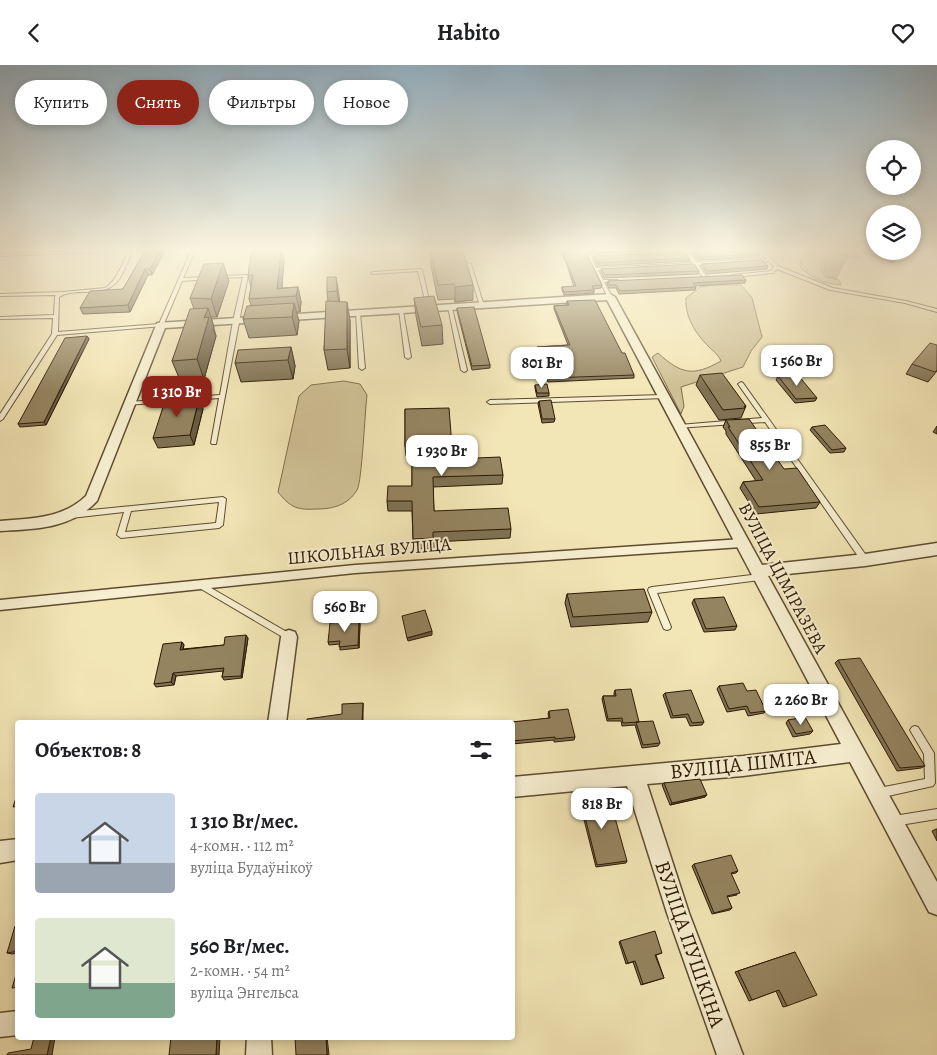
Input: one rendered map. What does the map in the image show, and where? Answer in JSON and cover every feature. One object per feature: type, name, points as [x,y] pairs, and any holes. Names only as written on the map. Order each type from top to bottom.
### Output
[{"type":"street","points":[[0,525],[58,520],[84,507],[92,498],[161,325],[607,297]]},
{"type":"street","name":"ВУЛІЦА ЦІМІРАЗЕВА","points":[[610,297],[937,904]]},
{"type":"street","name":"ШКОЛЬНАЯ ВУЛІЦА","points":[[0,605],[355,569],[742,543]]},
{"type":"street","points":[[758,574],[937,549]]},
{"type":"street","points":[[277,720],[289,637]]},
{"type":"street","name":"ВУЛІЦА ШМІТА","points":[[515,787],[854,752]]},
{"type":"street","name":"ВУЛІЦА ПУШКІНА","points":[[634,776],[678,913],[730,1055]]},
{"type":"street","points":[[0,852],[15,850]]},
{"type":"street","points":[[0,1025],[15,1023]]},
{"type":"street","points":[[259,1040],[259,1055]]},
{"type":"lane","points":[[0,419],[55,334],[57,297]]},
{"type":"lane","points":[[55,334],[161,325],[172,297]]},
{"type":"lane","points":[[214,443],[241,297]]},
{"type":"lane","points":[[426,297],[429,309]]},
{"type":"lane","points":[[480,297],[482,305]]},
{"type":"lane","points":[[879,297],[906,302],[937,311]]},
{"type":"lane","points":[[450,307],[464,370]]},
{"type":"lane","points":[[401,311],[408,357]]},
{"type":"lane","points":[[358,313],[362,367]]},
{"type":"lane","points":[[0,318],[55,316]]},
{"type":"lane","points":[[741,384],[865,560]]},
{"type":"lane","points":[[129,405],[223,397]]},
{"type":"lane","points":[[490,403],[663,397]]},
{"type":"lane","points":[[680,427],[766,420]]},
{"type":"lane","points":[[71,515],[222,499],[219,525],[120,535],[128,509]]},
{"type":"lane","points":[[667,627],[652,590],[758,574]]},
{"type":"lane","points":[[199,584],[289,637]]},
{"type":"lane","points":[[877,793],[930,783],[929,753],[915,730]]},
{"type":"lane","points":[[892,821],[937,814]]},
{"type":"shaded area","points":[[751,297],[762,337],[751,351],[743,367],[681,387],[684,406],[681,414],[652,357],[658,353],[674,365],[688,371],[703,369],[721,361],[695,330],[687,312],[686,298]]},
{"type":"shaded area","points":[[344,381],[360,384],[367,395],[362,460],[357,490],[345,503],[334,507],[310,509],[295,507],[287,502],[278,492],[299,396],[311,385]]},
{"type":"building","points":[[86,297],[132,297],[128,305],[80,308]]},
{"type":"building","points":[[190,297],[212,297],[211,299]]},
{"type":"building","points":[[249,297],[277,297],[249,299]]},
{"type":"building","points":[[434,297],[442,325],[421,327],[414,298]]},
{"type":"building","points":[[595,300],[622,353],[625,353],[634,375],[548,378],[537,347],[570,345],[554,306],[569,305],[567,301]]},
{"type":"building","points":[[326,301],[347,302],[347,349],[324,350]]},
{"type":"building","points":[[294,303],[292,317],[243,319],[247,306]]},
{"type":"building","points":[[474,307],[490,365],[472,366],[457,308]]},
{"type":"building","points":[[208,308],[204,318],[209,317],[197,359],[172,361],[190,309]]},
{"type":"building","points":[[87,336],[44,422],[18,424],[65,338]]},
{"type":"building","points":[[930,343],[937,345],[937,370],[935,372],[912,364]]},
{"type":"building","points":[[291,347],[288,360],[235,363],[238,350]]},
{"type":"building","points":[[722,373],[746,406],[744,406],[745,408],[723,410],[700,375]]},
{"type":"building","points":[[798,375],[817,398],[796,399],[778,376]]},
{"type":"building","points":[[547,384],[549,393],[537,393],[535,385]]},
{"type":"building","points":[[199,399],[190,435],[153,438],[165,401]]},
{"type":"building","points":[[551,400],[555,419],[542,419],[539,401]]},
{"type":"building","points":[[449,408],[453,459],[500,457],[503,475],[433,477],[434,511],[508,508],[511,529],[433,532],[433,538],[413,539],[412,501],[387,501],[388,486],[412,486],[412,446],[405,446],[405,409]]},
{"type":"building","points":[[749,419],[784,469],[797,468],[820,502],[759,507],[743,482],[763,480],[728,427],[730,427],[726,420]]},
{"type":"building","points":[[825,425],[846,448],[832,450],[812,427]]},
{"type":"building","points":[[644,589],[652,612],[573,617],[567,594]]},
{"type":"building","points":[[724,597],[737,626],[706,629],[694,599]]},
{"type":"building","points":[[425,610],[432,631],[407,638],[402,616]]},
{"type":"building","points":[[359,621],[358,645],[339,647],[340,641],[328,642],[330,623]]},
{"type":"building","points":[[246,635],[241,676],[222,677],[224,668],[173,673],[171,682],[154,684],[163,644],[182,642],[180,650],[224,645],[225,637]]},
{"type":"building","points":[[860,658],[925,766],[900,768],[838,660]]},
{"type":"building","points":[[743,683],[747,691],[756,690],[766,711],[750,713],[747,706],[729,709],[719,686]]},
{"type":"building","points":[[631,689],[639,722],[623,723],[622,718],[608,719],[603,696],[616,696],[615,690]]},
{"type":"building","points":[[691,690],[704,722],[692,723],[688,714],[673,716],[665,693]]},
{"type":"building","points":[[363,703],[362,720],[307,720],[342,714],[342,704]]},
{"type":"building","points":[[568,709],[575,737],[515,741],[515,722],[550,718],[549,711]]},
{"type":"building","points":[[805,717],[813,731],[796,734],[788,720]]},
{"type":"building","points":[[653,721],[660,743],[643,745],[636,722]]},
{"type":"building","points":[[700,779],[707,795],[672,803],[664,783]]},
{"type":"building","points":[[590,789],[596,809],[612,807],[627,861],[597,865],[582,805],[579,806],[574,791]]},
{"type":"building","points":[[731,855],[738,871],[731,873],[740,893],[727,896],[732,908],[714,913],[694,864]]},
{"type":"building","points":[[15,926],[15,952],[7,953]]},
{"type":"building","points":[[655,931],[662,953],[655,955],[664,978],[643,984],[635,961],[628,963],[620,941]]},
{"type":"building","points":[[795,952],[817,995],[787,1006],[779,990],[752,1000],[738,971]]},
{"type":"building","points":[[33,1040],[50,1040],[47,1055],[7,1055],[8,1053],[31,1049]]},
{"type":"building","points":[[171,1040],[217,1040],[216,1055],[169,1055]]},
{"type":"building","points":[[295,1040],[326,1040],[327,1055],[296,1055]]}]
